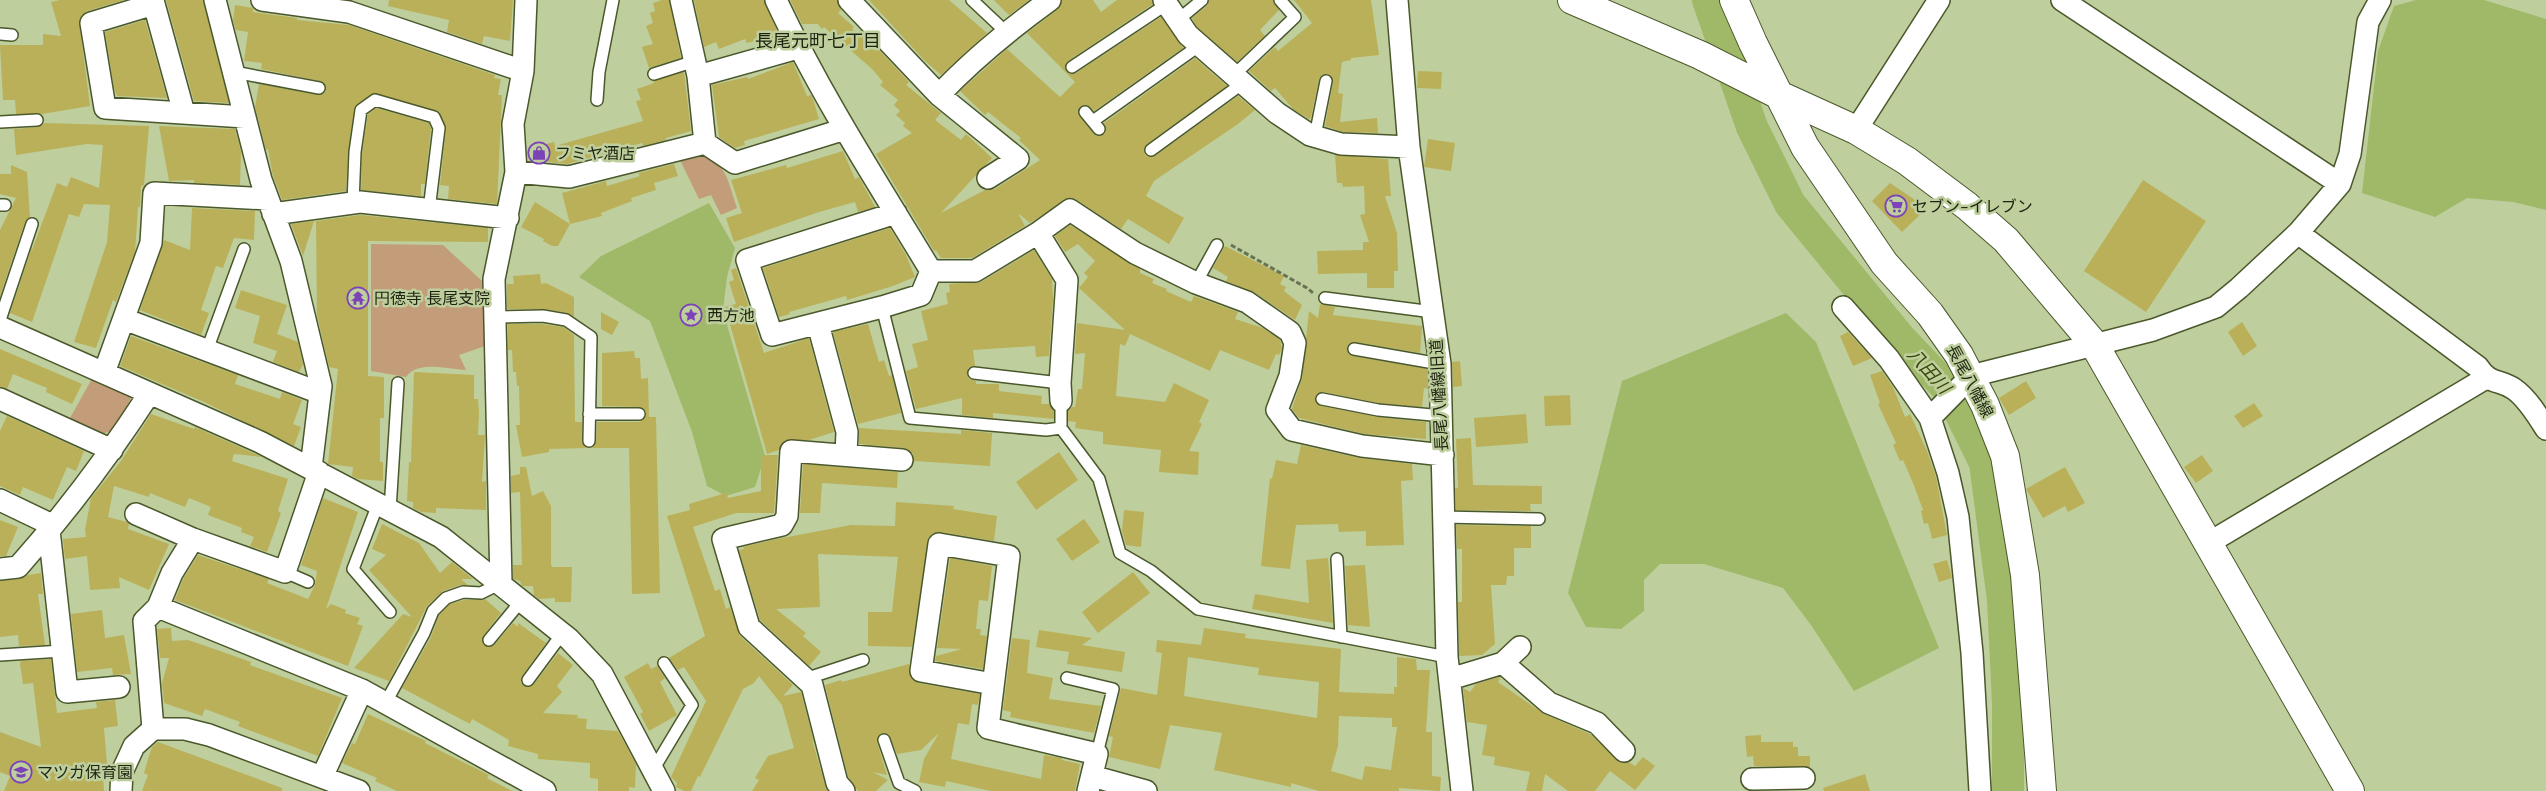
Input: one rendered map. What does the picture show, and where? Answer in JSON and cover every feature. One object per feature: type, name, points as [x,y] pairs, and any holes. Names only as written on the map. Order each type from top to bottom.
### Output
[{"type":"street","points":[[136,514],[193,538],[285,572],[315,470],[321,386],[291,262],[270,206],[215,0]]},
{"type":"street","points":[[262,0],[349,12],[523,71]]},
{"type":"street","points":[[501,583],[494,279],[516,172],[513,124],[523,71],[526,0]]},
{"type":"street","points":[[681,0],[697,69],[705,143],[735,164],[845,129]]},
{"type":"street","points":[[776,0],[798,48],[931,271]]},
{"type":"street","points":[[850,0],[938,95],[1018,159],[988,178]]},
{"type":"street","points":[[938,95],[972,61],[1006,32],[1050,0]]},
{"type":"street","name":"長尾八幡線旧道","points":[[1397,0],[1409,147],[1440,364],[1443,416],[1442,517],[1448,657],[1462,791]]},
{"type":"street","points":[[1572,0],[1700,54],[1779,96],[1856,130],[1907,161],[1967,206],[2006,240],[2094,344],[2350,791]]},
{"type":"street","name":"長尾八幡線","points":[[1734,0],[1805,147],[1884,263],[1930,314],[1960,355],[1965,382],[2005,456],[2024,575],[2042,791]]},
{"type":"street","points":[[1856,130],[1939,0]]},
{"type":"street","points":[[2062,0],[2340,184]]},
{"type":"street","points":[[1930,418],[1965,382],[2094,344],[2153,330],[2216,307],[2240,288],[2298,233],[2340,184],[2350,154],[2368,22],[2380,0]]},
{"type":"street","points":[[184,113],[154,4],[91,23],[105,108],[245,117]]},
{"type":"street","points":[[1170,8],[1188,35],[1277,113],[1315,136],[1341,144],[1409,147]]},
{"type":"street","points":[[697,69],[798,48]]},
{"type":"street","points":[[516,172],[570,177],[705,143]]},
{"type":"street","points":[[104,373],[151,243],[154,193],[270,206],[353,203],[508,218]]},
{"type":"street","points":[[931,271],[975,271],[1038,233],[1070,210],[1136,253],[1196,283],[1247,302],[1290,332],[1295,343],[1290,376],[1277,410],[1292,430],[1362,446],[1443,455]]},
{"type":"street","points":[[896,213],[747,260],[772,335],[921,295],[931,271]]},
{"type":"street","points":[[1038,233],[1067,280],[1061,392]]},
{"type":"street","points":[[2298,233],[2478,367],[2486,378],[2514,389],[2538,416],[2546,429]]},
{"type":"street","points":[[1843,307],[1889,359],[1930,418],[1948,473],[1958,517],[1972,653],[1980,791]]},
{"type":"street","points":[[124,319],[320,393]]},
{"type":"street","points":[[818,324],[847,432],[846,454]]},
{"type":"street","points":[[0,327],[260,442],[441,537],[501,583],[562,634],[602,674],[664,791]]},
{"type":"street","points":[[2207,544],[2486,378]]},
{"type":"street","points":[[0,569],[18,567],[112,450],[149,394]]},
{"type":"street","points":[[0,399],[112,450]]},
{"type":"street","points":[[844,791],[837,783],[812,685],[749,627],[723,539],[782,525],[787,516],[791,450],[902,460]]},
{"type":"street","points":[[0,500],[50,527]]},
{"type":"street","points":[[50,527],[67,692],[119,687]]},
{"type":"street","points":[[153,729],[144,621],[158,607],[172,573],[193,538]]},
{"type":"street","points":[[993,684],[921,671],[939,544],[1009,556],[988,728],[1097,754],[1090,784],[1146,791]]},
{"type":"street","points":[[158,607],[362,690],[545,791]]},
{"type":"street","points":[[1450,679],[1503,663],[1520,647]]},
{"type":"street","points":[[1503,663],[1549,703],[1597,723],[1624,751]]},
{"type":"street","points":[[322,777],[362,690]]},
{"type":"street","points":[[121,791],[122,772],[134,746],[153,729],[185,729],[209,735],[359,791]]},
{"type":"street","points":[[1752,779],[1778,785],[1804,778]]},
{"type":"lane","points":[[597,100],[599,72],[613,0]]},
{"type":"lane","points":[[972,0],[1006,32]]},
{"type":"lane","points":[[1072,67],[1170,8],[1202,0]]},
{"type":"lane","points":[[1151,150],[1238,79],[1295,17],[1280,0]]},
{"type":"lane","points":[[1092,120],[1200,45]]},
{"type":"lane","points":[[654,74],[697,69]]},
{"type":"lane","points":[[234,72],[320,88]]},
{"type":"lane","points":[[1315,136],[1326,81]]},
{"type":"lane","points":[[353,203],[355,152],[361,110],[375,100],[434,117],[439,128],[429,210]]},
{"type":"lane","points":[[0,122],[37,120]]},
{"type":"lane","points":[[0,320],[32,224]]},
{"type":"lane","points":[[1196,283],[1216,245]]},
{"type":"lane","points":[[207,350],[244,249]]},
{"type":"lane","points":[[1325,298],[1434,312]]},
{"type":"lane","points":[[882,307],[910,418],[1046,430],[1061,428]]},
{"type":"lane","points":[[494,317],[543,316],[566,320],[591,337],[589,441]]},
{"type":"lane","points":[[1354,350],[1440,364]]},
{"type":"lane","points":[[974,372],[1061,392],[1061,428],[1099,479],[1120,553],[1151,571],[1198,609],[1448,657]]},
{"type":"lane","points":[[390,612],[353,569],[384,507],[398,384]]},
{"type":"lane","points":[[1322,399],[1378,410],[1443,416]]},
{"type":"lane","points":[[589,414],[639,414]]},
{"type":"lane","points":[[1442,517],[1539,519]]},
{"type":"lane","points":[[1337,559],[1341,637]]},
{"type":"lane","points":[[285,572],[308,582]]},
{"type":"lane","points":[[386,702],[424,633],[433,611],[446,598],[463,592],[481,593],[501,583]]},
{"type":"lane","points":[[489,640],[522,600]]},
{"type":"lane","points":[[528,680],[562,634]]},
{"type":"lane","points":[[0,655],[62,650]]},
{"type":"lane","points":[[805,679],[863,660]]},
{"type":"lane","points":[[653,770],[692,704],[664,663]]},
{"type":"lane","points":[[1067,678],[1113,689],[1097,754]]},
{"type":"lane","points":[[884,740],[896,787],[915,791]]},
{"type":"path","points":[[1216,245],[1226,242],[1313,293],[1325,298]]},
{"type":"shaded area","points":[[2416,0],[2484,0],[2546,19],[2546,210],[2513,202],[2467,198],[2435,217],[2362,193],[2378,51],[2394,6]]},
{"type":"shaded area","points":[[691,153],[712,159],[718,165],[727,179],[737,208],[721,215],[711,195],[699,199],[679,158]]},
{"type":"shaded area","points":[[709,203],[735,248],[727,277],[723,311],[765,456],[755,487],[726,496],[707,486],[692,432],[650,321],[579,277],[601,256]]},
{"type":"shaded area","points":[[371,244],[443,245],[482,281],[488,345],[459,355],[466,370],[425,367],[411,372],[406,377],[371,371]]},
{"type":"shaded area","points":[[1786,313],[1816,342],[1939,648],[1854,691],[1811,625],[1783,588],[1704,564],[1660,564],[1644,580],[1644,611],[1621,629],[1586,627],[1568,593],[1622,381]]},
{"type":"shaded area","points":[[94,375],[133,394],[114,430],[102,434],[69,420]]},
{"type":"building","points":[[60,0],[124,0],[87,11],[79,20],[90,106],[42,114],[16,114],[15,100],[3,100],[0,45],[43,45],[43,34],[61,36],[51,2]]},
{"type":"building","points":[[166,0],[203,0],[229,103],[194,101]]},
{"type":"building","points":[[389,0],[513,0],[510,41],[484,36],[482,44],[447,32],[449,20],[388,6]]},
{"type":"building","points":[[669,0],[681,58],[649,68],[642,47],[653,44],[646,26],[653,23],[650,13],[655,11],[653,3]]},
{"type":"building","points":[[694,0],[764,0],[781,40],[767,44],[766,38],[747,43],[745,39],[719,49],[716,42],[704,47]]},
{"type":"building","points":[[790,0],[837,0],[841,10],[838,13],[854,27],[852,29],[879,50],[909,82],[906,85],[941,113],[935,120],[961,140],[966,134],[992,158],[941,213],[985,190],[995,189],[1040,160],[1019,140],[1021,138],[988,112],[985,115],[960,91],[1007,49],[1060,97],[1075,82],[1027,33],[1057,10],[1062,0],[1093,0],[1101,12],[1117,0],[1152,0],[1153,4],[1068,61],[1065,68],[1069,74],[1076,73],[1161,17],[1183,48],[1094,111],[1087,105],[1080,107],[1079,116],[1096,136],[1101,136],[1106,132],[1104,123],[1195,58],[1227,86],[1147,144],[1144,150],[1145,155],[1155,156],[1238,96],[1255,110],[1238,124],[1154,181],[1146,196],[1184,218],[1169,244],[1128,219],[1121,229],[1077,200],[1069,198],[1030,223],[1018,213],[1025,226],[972,258],[941,258],[936,250],[934,251],[876,154],[912,133],[903,126],[905,123],[896,115],[900,111],[894,105],[898,100],[880,85],[883,82],[872,69],[824,27],[822,29],[818,24],[802,24]]},
{"type":"building","points":[[869,0],[949,0],[987,33],[941,75],[924,60]]},
{"type":"building","points":[[994,0],[1029,0],[1009,15]]},
{"type":"building","points":[[1209,0],[1273,0],[1279,10],[1260,30],[1265,36],[1237,62],[1197,27],[1192,18],[1207,6]]},
{"type":"building","points":[[1294,0],[1371,0],[1379,55],[1351,58],[1351,60],[1342,62],[1338,93],[1343,94],[1340,122],[1377,118],[1378,133],[1343,132],[1325,126],[1333,82],[1328,74],[1323,74],[1319,79],[1309,119],[1293,109],[1275,88],[1271,91],[1249,71],[1275,47],[1278,51],[1312,23]]},
{"type":"building","points":[[235,5],[253,8],[253,12],[297,18],[297,20],[349,25],[495,75],[494,78],[501,79],[498,95],[502,95],[497,204],[448,199],[449,186],[440,185],[446,129],[439,112],[374,93],[357,104],[354,109],[348,152],[346,191],[282,200],[273,176],[268,149],[266,150],[255,107],[259,84],[318,95],[325,92],[326,86],[320,81],[261,69],[262,63],[244,61],[248,32],[236,30],[233,20]]},
{"type":"building","points":[[145,20],[167,98],[117,96],[114,88],[105,32]]},
{"type":"building","points":[[793,62],[807,96],[811,95],[813,99],[819,119],[744,141],[745,145],[735,148],[719,137],[712,85],[747,77],[748,79]]},
{"type":"building","points":[[1418,71],[1442,72],[1441,89],[1417,88]]},
{"type":"building","points":[[684,72],[691,131],[666,138],[666,140],[643,146],[642,143],[567,164],[548,162],[547,160],[531,161],[528,149],[554,142],[555,146],[643,121],[636,101],[641,100],[637,89],[654,83],[653,81]]},
{"type":"building","points":[[376,108],[429,123],[431,129],[425,184],[421,184],[421,196],[361,190],[362,153],[368,114]]},
{"type":"building","points":[[44,123],[149,126],[144,185],[141,186],[140,207],[138,207],[135,252],[116,302],[113,300],[96,348],[74,342],[107,242],[110,205],[84,204],[79,217],[69,214],[32,322],[10,313],[32,247],[32,250],[57,183],[67,187],[71,177],[99,188],[103,145],[87,144],[16,155],[14,129],[38,127]]},
{"type":"building","points":[[159,126],[235,129],[241,152],[240,185],[194,183],[194,180],[169,181]]},
{"type":"building","points":[[1428,139],[1455,143],[1451,171],[1424,167]]},
{"type":"building","points":[[843,151],[855,179],[859,177],[875,207],[858,212],[855,202],[819,212],[734,242],[726,218],[742,213],[731,180],[786,165],[787,168]]},
{"type":"building","points":[[1335,155],[1388,159],[1391,196],[1385,196],[1397,233],[1398,271],[1394,271],[1394,288],[1367,288],[1367,273],[1318,274],[1317,251],[1363,250],[1363,242],[1369,242],[1360,215],[1365,214],[1364,186],[1343,187],[1342,183],[1337,183]]},
{"type":"building","points":[[674,164],[678,176],[654,183],[656,190],[631,198],[632,201],[601,213],[602,216],[570,224],[562,193],[606,181],[607,186],[640,176],[638,173]]},
{"type":"building","points":[[11,165],[27,172],[30,217],[25,222],[0,296],[0,230],[16,198],[0,194],[0,174],[11,174]]},
{"type":"building","points":[[2143,180],[2206,221],[2146,312],[2084,271]]},
{"type":"building","points":[[1890,183],[1927,208],[1902,232],[1872,201]]},
{"type":"building","points":[[535,202],[570,224],[558,246],[552,246],[543,241],[544,239],[521,227]]},
{"type":"building","points":[[192,208],[255,211],[254,240],[234,238],[223,268],[216,266],[201,310],[209,313],[201,335],[140,310],[164,240],[190,250]]},
{"type":"building","points":[[360,215],[488,228],[488,242],[368,241],[368,376],[384,377],[384,418],[380,418],[380,462],[383,462],[383,481],[358,479],[352,476],[353,467],[328,464],[338,369],[329,367],[317,315],[316,221]]},
{"type":"building","points":[[314,221],[303,256],[291,224]]},
{"type":"building","points":[[1070,225],[1140,269],[1140,273],[1154,279],[1152,283],[1167,289],[1166,291],[1191,302],[1194,296],[1238,312],[1235,319],[1263,328],[1280,340],[1282,348],[1279,355],[1276,354],[1269,370],[1220,350],[1210,371],[1130,334],[1125,346],[1120,344],[1116,396],[1165,402],[1174,383],[1209,400],[1199,422],[1202,424],[1189,451],[1199,452],[1198,475],[1159,472],[1161,450],[1103,444],[1103,432],[1075,428],[1076,422],[1068,421],[1068,411],[1075,407],[1078,389],[1082,389],[1085,353],[1075,354],[1077,323],[1125,330],[1079,288],[1088,277],[1084,273],[1095,261],[1078,244],[1065,252],[1055,236]]},
{"type":"building","points":[[890,228],[906,255],[915,277],[847,300],[846,296],[789,312],[790,314],[779,317],[763,268]]},
{"type":"building","points":[[1225,246],[1284,276],[1280,284],[1286,287],[1284,291],[1302,305],[1295,320],[1254,292],[1226,281],[1228,277],[1213,268]]},
{"type":"building","points":[[1034,250],[1052,279],[1053,298],[1049,356],[1036,357],[1035,346],[973,350],[975,366],[968,368],[967,373],[969,379],[976,381],[976,384],[999,384],[999,391],[1042,396],[1041,404],[1049,404],[1054,411],[1054,419],[993,413],[993,418],[962,415],[962,398],[916,409],[906,371],[918,367],[912,344],[928,340],[921,311],[948,304],[946,293],[950,292],[949,284],[981,282]]},
{"type":"building","points":[[736,268],[764,353],[809,338],[834,432],[809,440],[786,440],[781,444],[779,450],[767,454],[725,307],[736,304],[729,282],[734,280],[731,270]]},
{"type":"building","points":[[540,274],[541,284],[546,283],[574,297],[574,317],[567,313],[544,309],[507,309],[507,284],[514,284],[513,276]]},
{"type":"building","points":[[241,290],[287,305],[277,334],[298,342],[303,364],[299,372],[273,362],[277,351],[253,343],[260,316],[235,308]]},
{"type":"building","points":[[1320,304],[1335,307],[1333,315],[1422,326],[1420,353],[1355,342],[1349,344],[1347,348],[1349,354],[1353,356],[1428,369],[1428,389],[1424,388],[1422,407],[1379,403],[1323,392],[1317,394],[1315,398],[1317,404],[1321,406],[1377,417],[1426,422],[1426,439],[1364,434],[1299,418],[1292,409],[1302,378],[1309,311],[1318,318]]},
{"type":"building","points":[[601,312],[619,322],[612,335],[601,329]]},
{"type":"building","points":[[2242,322],[2257,346],[2243,356],[2228,332]]},
{"type":"building","points":[[508,324],[542,324],[563,327],[574,335],[575,422],[582,422],[582,441],[587,448],[549,449],[549,452],[522,457],[516,425],[520,425],[519,386],[517,386],[516,372],[513,372],[512,350],[508,350]]},
{"type":"building","points":[[868,324],[879,362],[884,360],[889,376],[892,375],[901,413],[858,424],[833,332]]},
{"type":"building","points":[[1848,332],[1872,358],[1853,366],[1840,336]]},
{"type":"building","points":[[131,336],[238,375],[235,384],[280,399],[282,392],[302,400],[293,424],[301,427],[294,446],[204,402],[120,366]]},
{"type":"building","points":[[0,349],[82,384],[72,404],[46,392],[47,388],[13,374],[7,389],[0,387]]},
{"type":"building","points":[[634,351],[635,358],[640,358],[641,379],[648,378],[649,417],[656,417],[660,593],[632,594],[629,448],[592,448],[596,442],[597,422],[639,422],[646,417],[646,411],[639,407],[602,406],[602,353]]},
{"type":"building","points":[[1460,361],[1462,386],[1453,387],[1452,362]]},
{"type":"building","points":[[1882,371],[1893,387],[1905,417],[1910,414],[1927,451],[1936,477],[1947,535],[1932,539],[1928,523],[1924,524],[1921,511],[1923,510],[1903,460],[1900,461],[1893,445],[1896,443],[1878,404],[1880,403],[1870,375]]},
{"type":"building","points":[[414,372],[474,375],[474,399],[478,399],[479,413],[478,435],[485,435],[482,482],[486,481],[486,510],[436,508],[436,513],[421,512],[413,508],[413,502],[407,501],[409,462],[411,462]]},
{"type":"building","points":[[2026,381],[2036,398],[2009,415],[1999,398]]},
{"type":"building","points":[[1570,395],[1571,425],[1545,426],[1544,396]]},
{"type":"building","points":[[2254,403],[2263,416],[2243,428],[2234,416]]},
{"type":"building","points":[[151,414],[194,429],[195,427],[262,457],[234,454],[232,461],[288,479],[278,511],[281,513],[267,552],[250,546],[254,537],[241,532],[242,528],[208,515],[211,507],[189,498],[185,507],[150,493],[149,497],[114,486],[108,517],[127,522],[129,524],[128,529],[169,544],[149,590],[119,577],[120,588],[90,590],[87,556],[65,559],[63,539],[86,537],[85,530],[91,498],[121,461]]},
{"type":"building","points":[[1526,414],[1528,443],[1476,447],[1474,418]]},
{"type":"building","points":[[7,416],[84,451],[76,471],[67,467],[53,500],[23,487],[20,495],[0,486],[0,431]]},
{"type":"building","points":[[859,428],[961,434],[961,430],[992,433],[990,466],[914,461],[913,454],[903,448],[859,444]]},
{"type":"building","points":[[1471,438],[1473,485],[1542,486],[1542,504],[1530,504],[1531,511],[1456,510],[1455,488],[1458,488],[1456,439]]},
{"type":"building","points":[[1301,445],[1359,458],[1412,464],[1413,480],[1401,481],[1404,545],[1366,546],[1366,531],[1339,532],[1338,524],[1296,525],[1290,569],[1261,566],[1270,478],[1272,479],[1276,460],[1297,464]]},
{"type":"building","points":[[1059,452],[1078,480],[1036,510],[1016,482]]},
{"type":"building","points":[[778,455],[774,513],[736,513],[693,527],[715,591],[720,589],[726,609],[730,607],[740,636],[793,685],[783,696],[801,692],[814,743],[812,740],[827,791],[752,791],[759,780],[755,778],[768,756],[794,748],[782,705],[759,676],[754,683],[743,689],[700,777],[698,776],[691,791],[684,791],[676,787],[677,783],[671,777],[706,701],[684,667],[678,670],[669,658],[705,636],[667,516],[690,510],[689,504],[726,493],[728,498],[761,491],[761,456]]},
{"type":"building","points":[[2202,455],[2213,471],[2196,483],[2184,467]]},
{"type":"building","points":[[803,464],[898,472],[897,488],[822,483],[820,513],[800,513]]},
{"type":"building","points":[[520,467],[526,467],[532,496],[543,491],[551,506],[551,564],[552,567],[572,567],[571,602],[555,602],[555,598],[539,599],[534,595],[533,586],[522,586],[520,581],[513,579],[513,565],[522,565],[520,492],[511,493],[511,476],[520,474]]},
{"type":"building","points":[[2065,467],[2085,503],[2068,512],[2065,506],[2043,518],[2026,489]]},
{"type":"building","points":[[323,498],[358,512],[326,609],[331,604],[346,610],[345,613],[360,618],[357,624],[363,626],[348,666],[175,600],[183,579],[198,555],[269,579],[267,583],[308,599],[315,585],[317,571],[301,565]]},
{"type":"building","points":[[896,502],[954,506],[953,509],[997,516],[994,541],[941,532],[934,533],[929,537],[912,647],[868,646],[868,612],[892,612],[898,557],[818,554],[820,607],[776,609],[806,633],[803,636],[821,652],[809,666],[760,620],[739,550],[744,549],[743,547],[777,539],[851,525],[895,526]]},
{"type":"building","points":[[1124,510],[1144,512],[1141,547],[1126,545],[1122,531]]},
{"type":"building","points":[[1084,519],[1100,542],[1072,561],[1056,539]]},
{"type":"building","points":[[0,520],[18,527],[6,556],[0,556]]},
{"type":"building","points":[[382,524],[419,543],[440,573],[452,562],[473,579],[461,579],[468,585],[460,585],[443,591],[427,606],[389,681],[354,668],[403,614],[412,617],[369,570],[386,555],[372,549]]},
{"type":"building","points":[[1456,525],[1531,526],[1531,548],[1514,548],[1514,576],[1507,576],[1506,585],[1491,585],[1495,644],[1482,655],[1459,656],[1458,602],[1462,602],[1462,549],[1457,549]]},
{"type":"building","points":[[950,558],[992,566],[988,601],[979,600],[976,629],[981,629],[980,635],[987,636],[983,669],[935,661],[936,656],[962,649],[937,648]]},
{"type":"building","points":[[1328,558],[1333,623],[1252,609],[1255,594],[1309,603],[1306,560]]},
{"type":"building","points":[[1947,560],[1952,578],[1939,582],[1933,564]]},
{"type":"building","points":[[1365,565],[1370,627],[1348,625],[1345,566]]},
{"type":"building","points":[[1133,572],[1150,593],[1098,633],[1082,612]]},
{"type":"building","points":[[41,573],[43,594],[38,594],[45,645],[19,646],[18,635],[0,637],[0,581],[19,579]]},
{"type":"building","points":[[485,599],[501,613],[483,636],[484,645],[488,647],[494,645],[513,623],[518,627],[518,623],[546,643],[522,676],[521,683],[527,687],[534,684],[558,653],[573,665],[557,686],[562,692],[543,713],[578,715],[577,718],[587,719],[586,729],[618,731],[636,764],[635,788],[629,787],[629,791],[598,791],[598,779],[590,778],[590,763],[538,759],[538,754],[508,746],[509,740],[472,719],[470,724],[402,688],[431,637],[439,615],[450,604],[464,600]]},
{"type":"building","points":[[102,610],[105,638],[124,635],[131,674],[113,675],[112,668],[77,672],[71,614]]},
{"type":"building","points":[[171,628],[172,641],[188,640],[251,662],[250,665],[342,698],[318,756],[238,726],[240,722],[205,709],[202,716],[164,703],[162,683],[169,658],[160,658],[157,629]]},
{"type":"building","points":[[1204,628],[1246,634],[1245,638],[1341,649],[1339,692],[1394,694],[1394,687],[1397,687],[1397,657],[1416,659],[1417,670],[1430,670],[1426,732],[1432,732],[1432,776],[1441,777],[1440,791],[1399,788],[1399,791],[1319,791],[1291,783],[1291,787],[1214,770],[1222,733],[1170,725],[1160,769],[1109,757],[1113,737],[1109,736],[1121,688],[1157,695],[1162,653],[1156,652],[1157,640],[1201,645]],"holes":[[[1188,657],[1259,668],[1258,675],[1319,682],[1317,718],[1184,696]],[[1339,716],[1392,718],[1392,727],[1397,727],[1391,770],[1365,766],[1362,780],[1331,771],[1338,746]]]},
{"type":"building","points":[[1039,630],[1092,638],[1082,645],[1125,652],[1122,672],[1067,664],[1069,652],[1036,647]]},
{"type":"building","points":[[1012,638],[1030,640],[1027,673],[1053,678],[1049,699],[1101,706],[1094,733],[1010,717],[1011,712],[1003,710]]},
{"type":"building","points":[[51,659],[57,713],[97,708],[96,702],[115,700],[118,726],[104,728],[108,776],[103,776],[104,791],[4,791],[10,776],[0,772],[0,732],[41,747],[33,683],[23,684],[21,661]]},
{"type":"building","points":[[648,663],[651,669],[657,666],[665,678],[660,682],[677,715],[649,731],[640,714],[643,712],[624,677]]},
{"type":"building","points":[[909,664],[910,676],[918,683],[980,694],[978,705],[972,704],[969,725],[958,723],[951,759],[1041,779],[1044,755],[1062,758],[1062,760],[1080,764],[1075,791],[991,791],[946,781],[945,787],[919,782],[924,759],[939,733],[921,750],[897,754],[889,735],[885,733],[879,735],[877,742],[887,775],[873,772],[888,780],[876,791],[858,791],[848,777],[825,685]]},
{"type":"building","points":[[1499,677],[1498,682],[1544,714],[1590,734],[1620,763],[1629,762],[1635,766],[1643,757],[1655,766],[1635,790],[1610,771],[1595,791],[1568,791],[1545,774],[1542,791],[1526,791],[1530,772],[1494,765],[1495,757],[1482,755],[1487,725],[1467,722],[1463,688],[1470,692],[1476,684]]},
{"type":"building","points":[[368,714],[426,741],[425,743],[489,775],[487,778],[512,791],[397,791],[375,781],[377,778],[342,763],[352,743],[355,744]]},
{"type":"building","points":[[1761,735],[1761,742],[1793,742],[1793,747],[1798,747],[1798,756],[1810,756],[1810,767],[1754,766],[1753,756],[1747,757],[1745,736]]},
{"type":"building","points":[[158,742],[282,788],[282,791],[142,791],[148,775],[144,773],[148,759],[152,747]]},
{"type":"building","points":[[1865,774],[1870,791],[1824,791],[1823,788]]},
{"type":"waterway","name":"八田川","points":[[1708,0],[1752,127],[1790,204],[1899,337],[1949,390],[1985,463],[2003,600],[2008,704],[2008,791]]},
{"type":"place","name":"フミヤ酒店","points":[[539,153]]},
{"type":"place","name":"セブン-イレブン","points":[[1896,206]]},
{"type":"place","name":"円徳寺 長尾支院","points":[[358,298]]},
{"type":"place","name":"西方池","points":[[691,315]]},
{"type":"place","name":"マツガ保育園","points":[[21,772]]},
{"type":"district","name":"長尾元町七丁目","points":[[818,41]]}]
